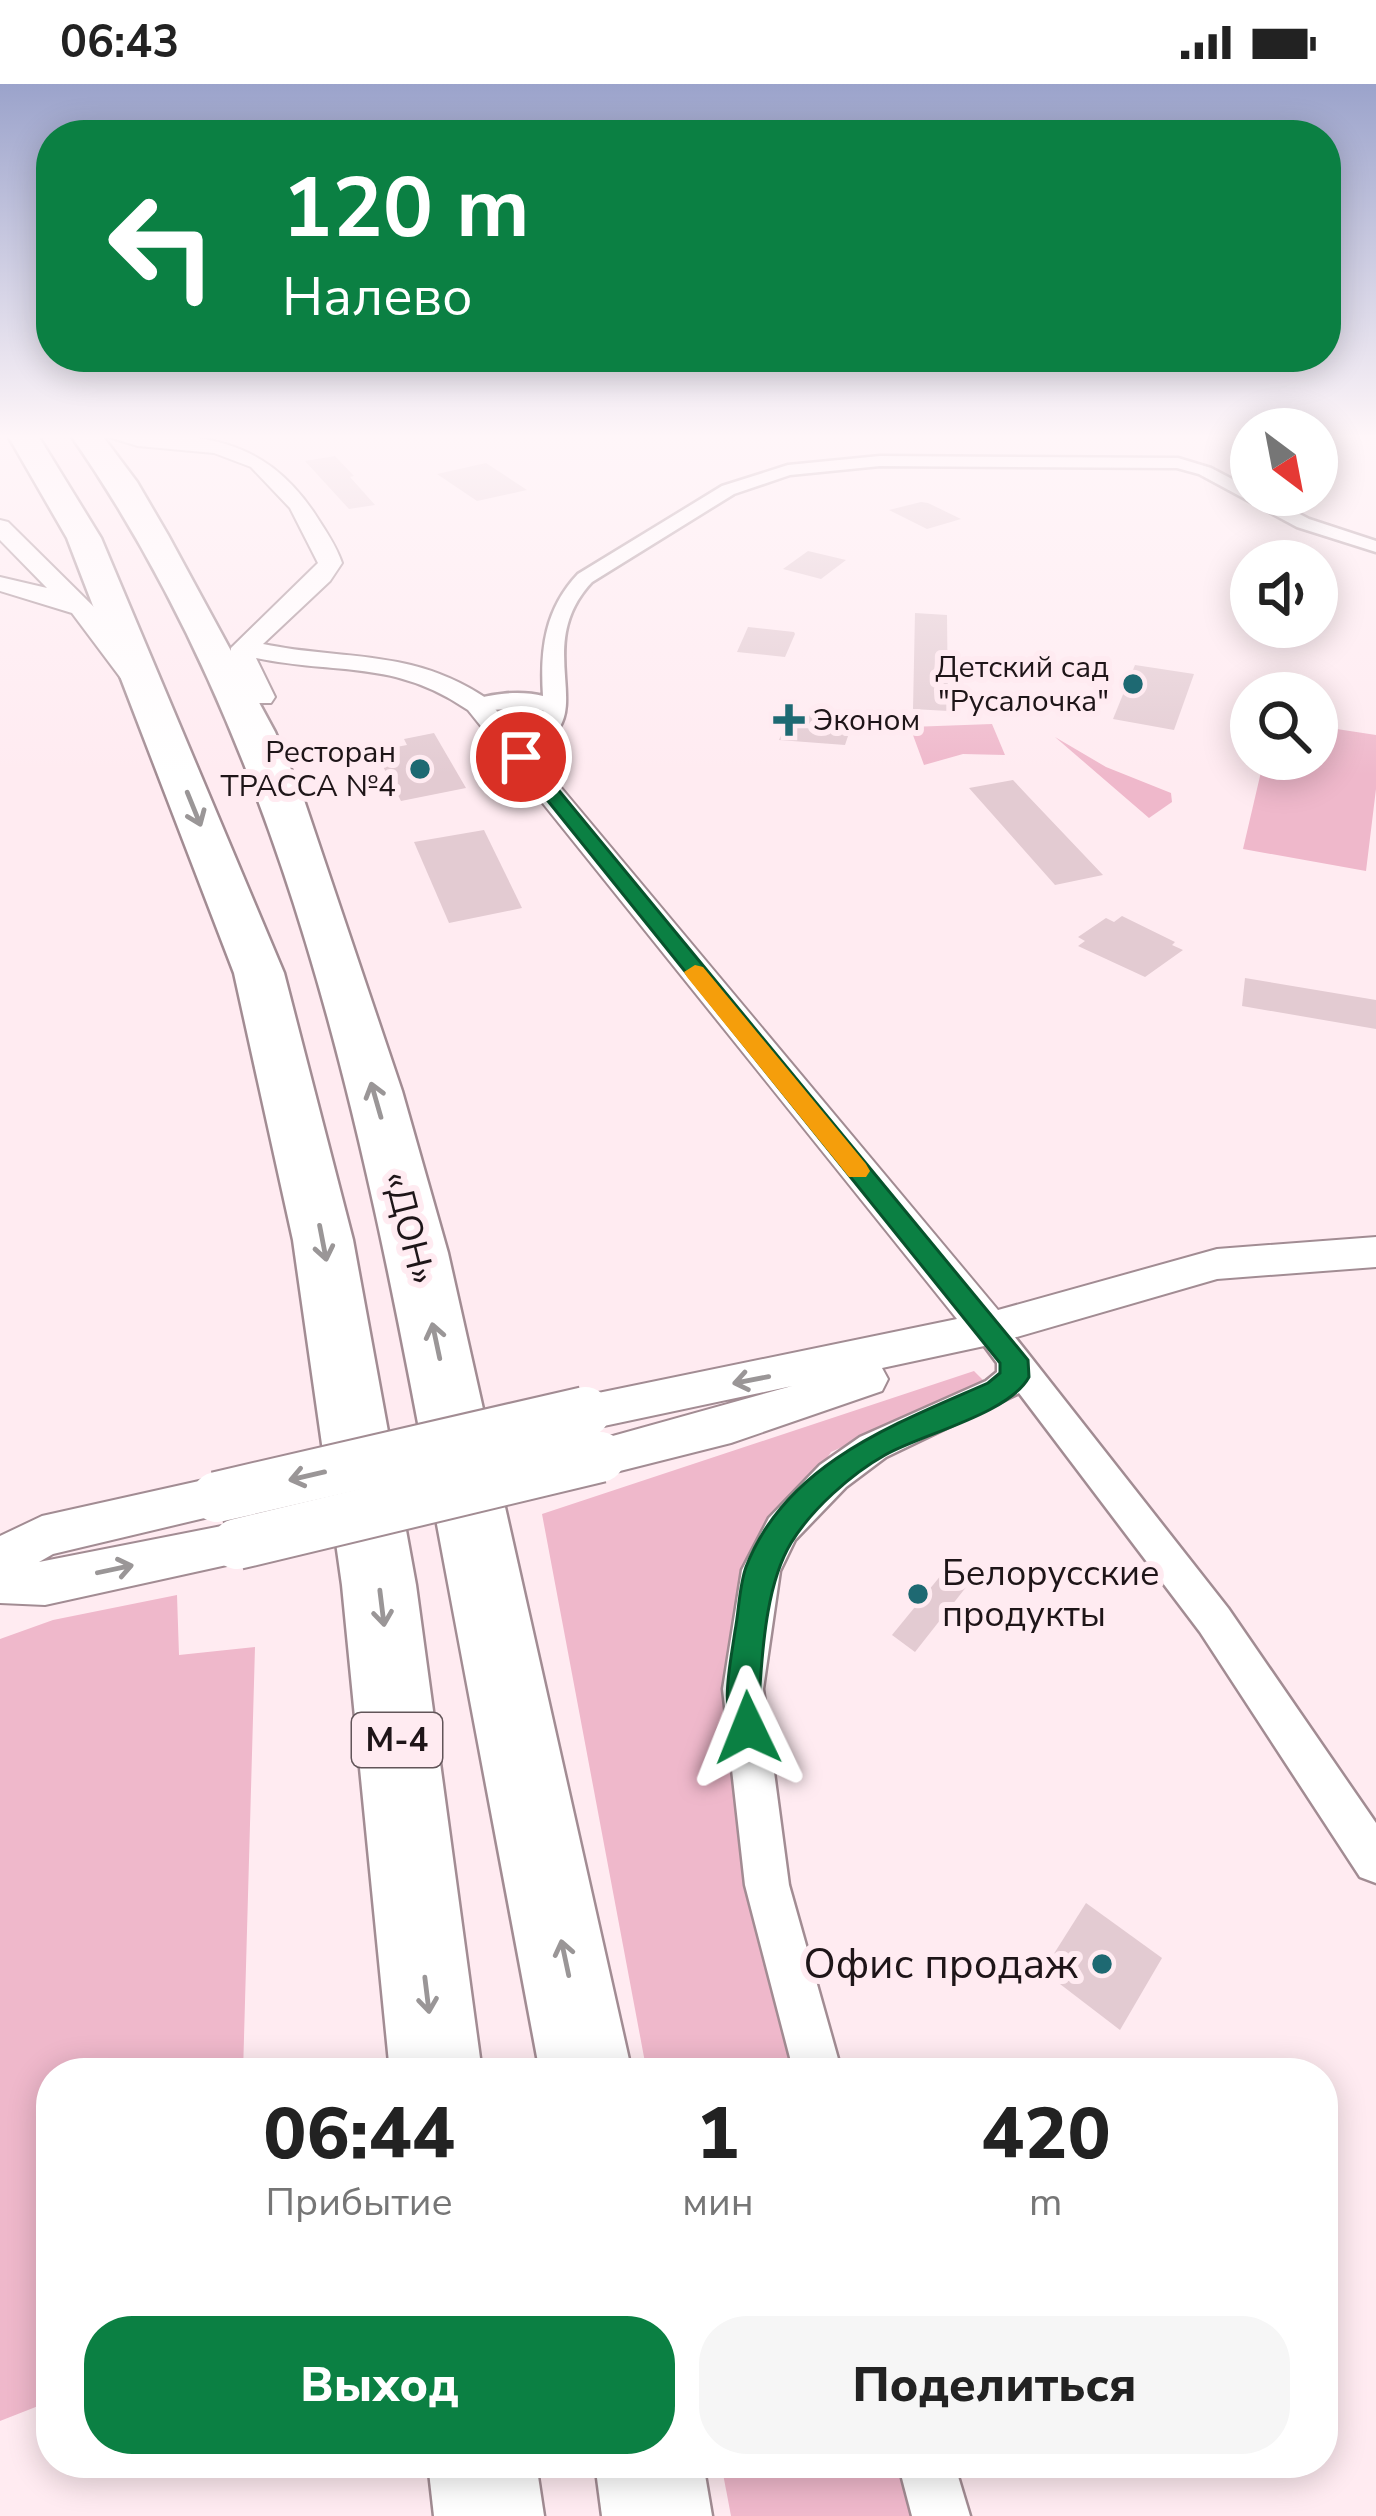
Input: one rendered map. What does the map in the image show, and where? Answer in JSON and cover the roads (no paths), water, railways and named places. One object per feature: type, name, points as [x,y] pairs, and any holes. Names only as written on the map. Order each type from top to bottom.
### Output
[{"type":"highway","name":"М-4","points":[[88,547],[260,973],[323,1240],[379,1585],[434,2058]]},
{"type":"highway","name":"«ДОН»","points":[[159,547],[258,714],[374,1090],[417,1253],[583,2058]]},
{"type":"highway","points":[[484,2478],[489,2516]]},
{"type":"highway","points":[[651,2478],[657,2516]]},
{"type":"street","points":[[15,547],[88,615],[151,700]]},
{"type":"street","points":[[258,714],[243,665],[244,648],[322,576],[330,563],[323,547]]},
{"type":"street","points":[[504,736],[551,723],[556,716],[551,675],[559,604],[585,578],[635,547]]},
{"type":"street","points":[[0,584],[53,597],[88,615]]},
{"type":"street","points":[[244,648],[406,667],[451,683],[476,704],[1002,1345],[1214,1620],[1376,1861]]},
{"type":"street","points":[[258,714],[266,685],[302,671],[406,667]]},
{"type":"street","points":[[476,704],[539,688],[551,675]]},
{"type":"street","points":[[513,698],[544,701],[554,707]]},
{"type":"street","points":[[0,1582],[45,1584],[237,1544],[731,1425],[886,1372],[1002,1345],[1217,1264],[1376,1252]]},
{"type":"street","points":[[0,1560],[42,1536],[585,1412],[1002,1345]]},
{"type":"street","points":[[814,2058],[766,1885],[743,1689],[761,1570],[782,1529],[833,1476],[873,1447],[998,1391],[1014,1377],[1002,1345]]},
{"type":"street","points":[[930,2478],[940,2516]]},
{"type":"place","name":"Детский сад \"Русалочка\"","points":[[1133,684]]},
{"type":"place","name":"Эконом","points":[[789,720]]},
{"type":"place","name":"Ресторан ТРАССА №4","points":[[420,769]]},
{"type":"place","name":"Белорусские продукты","points":[[918,1594]]},
{"type":"place","name":"Офис продаж","points":[[1102,1964]]}]
